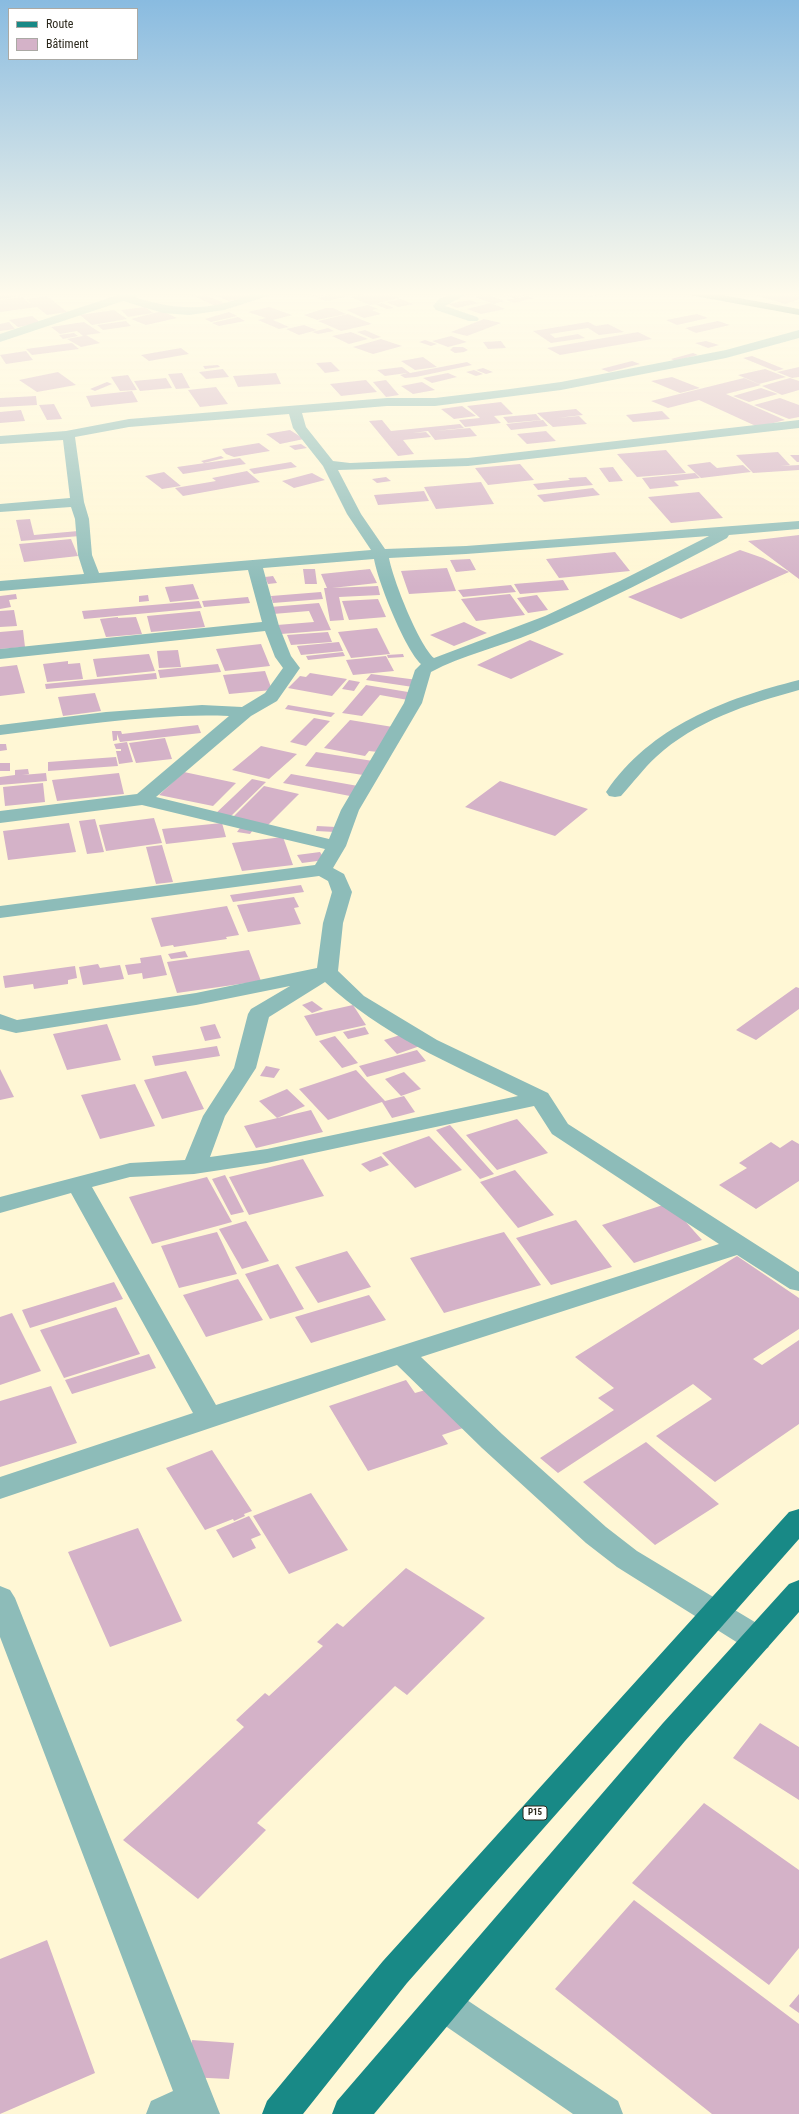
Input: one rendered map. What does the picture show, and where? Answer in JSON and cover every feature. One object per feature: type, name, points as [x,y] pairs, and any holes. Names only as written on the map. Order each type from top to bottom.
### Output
[{"type":"main road","name":"P15","points":[[280,2114],[396,1972],[715,1612],[799,1520]]},
{"type":"main road","points":[[350,2114],[669,1738],[799,1592]]},
{"type":"street","points":[[0,440],[66,435],[129,423],[394,402],[435,402],[524,391]]},
{"type":"street","points":[[295,411],[300,428],[329,465],[354,514],[381,554],[383,566],[404,620],[422,656],[432,665]]},
{"type":"street","points":[[329,465],[350,467],[468,462],[799,424]]},
{"type":"street","points":[[66,435],[70,440],[72,450],[77,502],[82,519],[85,555],[92,578]]},
{"type":"street","points":[[0,508],[77,502]]},
{"type":"street","points":[[0,586],[381,554],[466,550],[799,525]]},
{"type":"street","points":[[322,870],[336,846],[350,810],[413,703],[423,670],[432,665],[524,631],[588,603],[652,572],[729,531]]},
{"type":"street","points":[[142,800],[245,712],[271,697],[292,668],[283,657],[271,626],[254,565]]},
{"type":"street","points":[[0,654],[271,626]]},
{"type":"street","points":[[615,792],[650,754],[680,730],[723,708],[799,685]]},
{"type":"street","points":[[0,730],[106,717],[202,710],[245,712]]},
{"type":"street","points":[[0,817],[142,800],[336,846]]},
{"type":"street","points":[[0,912],[322,870],[337,878],[342,892],[333,923],[327,972]]},
{"type":"street","points":[[0,1020],[3,1023],[16,1027],[196,999],[327,972]]},
{"type":"street","points":[[327,972],[357,1000],[430,1045],[540,1098],[560,1129],[739,1246],[799,1283]]},
{"type":"street","points":[[194,1167],[214,1116],[245,1068],[259,1014],[327,972]]},
{"type":"street","points":[[0,1205],[130,1170],[194,1167],[312,1147],[540,1098]]},
{"type":"street","points":[[78,1183],[209,1417]]},
{"type":"street","points":[[0,1488],[209,1417],[739,1246]]},
{"type":"street","points":[[402,1354],[492,1441],[596,1535],[627,1559],[757,1639]]},
{"type":"street","points":[[0,1598],[187,2109]]},
{"type":"street","points":[[442,2004],[605,2114]]},
{"type":"building","points":[[132,391],[138,402],[91,407],[86,396]]},
{"type":"building","points":[[188,391],[219,391],[228,404],[200,407]]},
{"type":"building","points":[[336,391],[376,391],[377,392],[341,396]]},
{"type":"building","points":[[380,391],[395,391],[399,395],[386,397]]},
{"type":"building","points":[[408,391],[431,391],[413,394]]},
{"type":"building","points":[[674,391],[689,391],[680,393]]},
{"type":"building","points":[[693,391],[739,391],[726,394],[785,420],[758,427],[699,400],[668,408],[651,401]]},
{"type":"building","points":[[752,391],[769,391],[778,394],[749,402],[733,396]]},
{"type":"building","points":[[772,391],[797,391],[782,395]]},
{"type":"building","points":[[36,396],[37,405],[0,407],[0,398]]},
{"type":"building","points":[[780,398],[799,405],[799,417],[789,419],[754,405]]},
{"type":"building","points":[[501,402],[513,414],[494,416],[501,423],[465,427],[459,420],[480,418],[467,406]]},
{"type":"building","points":[[54,404],[62,419],[47,420],[39,405]]},
{"type":"building","points":[[462,406],[476,416],[454,419],[441,409]]},
{"type":"building","points":[[576,409],[583,415],[557,418],[579,416],[587,424],[553,427],[537,413]]},
{"type":"building","points":[[21,410],[25,421],[0,423],[0,412]]},
{"type":"building","points":[[662,411],[670,419],[633,422],[626,415]]},
{"type":"building","points":[[536,414],[541,420],[508,423],[503,417]]},
{"type":"building","points":[[382,420],[391,431],[460,424],[464,428],[435,431],[470,428],[477,436],[435,440],[428,431],[413,433],[426,432],[431,437],[403,440],[414,454],[398,456],[369,421]]},
{"type":"building","points":[[543,420],[548,426],[511,430],[506,424]]},
{"type":"building","points":[[290,430],[304,439],[280,444],[266,434]]},
{"type":"building","points":[[546,431],[556,441],[527,444],[517,434]]},
{"type":"building","points":[[259,443],[270,451],[234,457],[226,454],[222,449]]},
{"type":"building","points":[[301,444],[307,448],[295,450],[289,446]]},
{"type":"building","points":[[666,450],[686,473],[637,477],[617,454]]},
{"type":"building","points":[[778,452],[790,465],[780,466],[799,465],[799,470],[753,473],[736,455]]},
{"type":"building","points":[[790,455],[799,455],[799,462],[797,462]]},
{"type":"building","points":[[221,456],[224,458],[204,463],[201,461]]},
{"type":"building","points":[[240,458],[246,464],[183,474],[177,467]]},
{"type":"building","points":[[291,462],[297,467],[254,474],[249,469]]},
{"type":"building","points":[[710,462],[717,468],[743,465],[751,472],[701,478],[687,465]]},
{"type":"building","points":[[520,464],[534,480],[488,485],[475,468]]},
{"type":"building","points":[[613,467],[623,481],[609,482],[599,468]]},
{"type":"building","points":[[247,471],[260,482],[183,496],[175,488],[216,481],[212,478]]},
{"type":"building","points":[[164,472],[181,486],[162,489],[145,476]]},
{"type":"building","points":[[312,473],[325,480],[294,488],[282,481]]},
{"type":"building","points":[[695,473],[700,478],[674,481],[679,486],[650,489],[642,478]]},
{"type":"building","points":[[386,477],[391,481],[377,483],[372,479]]},
{"type":"building","points":[[586,477],[593,485],[538,490],[533,484],[570,480],[568,478]]},
{"type":"building","points":[[481,482],[494,504],[436,509],[424,487]]},
{"type":"building","points":[[593,488],[600,495],[544,502],[537,495]]},
{"type":"building","points":[[424,491],[429,501],[378,505],[374,495]]},
{"type":"building","points":[[699,492],[723,518],[671,523],[648,497]]},
{"type":"building","points":[[30,519],[34,535],[78,531],[80,536],[21,541],[16,520]]},
{"type":"building","points":[[799,535],[799,579],[748,541]]},
{"type":"building","points":[[71,539],[78,556],[24,562],[19,544]]},
{"type":"building","points":[[740,550],[763,558],[789,572],[681,619],[628,597]]},
{"type":"building","points":[[615,552],[630,571],[559,578],[546,559]]},
{"type":"building","points":[[470,559],[476,570],[456,572],[450,560]]},
{"type":"building","points":[[447,568],[456,591],[409,594],[401,571]]},
{"type":"building","points":[[303,569],[315,569],[317,584],[305,584]]},
{"type":"building","points":[[370,569],[377,583],[332,588],[378,586],[380,595],[339,597],[344,620],[330,621],[324,588],[327,588],[321,574]]},
{"type":"building","points":[[273,576],[277,583],[268,584],[265,577]]},
{"type":"building","points":[[563,580],[569,590],[520,594],[514,584]]},
{"type":"building","points":[[193,584],[199,599],[170,602],[165,587]]},
{"type":"building","points":[[511,585],[516,592],[463,597],[458,590]]},
{"type":"building","points":[[321,592],[323,599],[273,603],[271,596]]},
{"type":"building","points":[[16,594],[17,599],[9,600],[11,607],[0,609],[0,596]]},
{"type":"building","points":[[510,594],[525,615],[476,621],[461,599]]},
{"type":"building","points":[[148,595],[149,601],[139,602],[139,596]]},
{"type":"building","points":[[537,595],[548,610],[528,613],[517,598]]},
{"type":"building","points":[[248,597],[250,603],[204,607],[202,601]]},
{"type":"building","points":[[378,599],[386,617],[349,620],[342,601]]},
{"type":"building","points":[[199,601],[202,608],[84,619],[82,611]]},
{"type":"building","points":[[319,603],[331,630],[281,634],[277,625],[314,622],[309,611],[273,614],[270,607]]},
{"type":"building","points":[[14,610],[17,626],[0,627],[0,611]]},
{"type":"building","points":[[200,611],[205,627],[151,632],[147,616]]},
{"type":"building","points":[[136,617],[142,634],[106,637],[100,619]]},
{"type":"building","points":[[464,622],[487,633],[454,646],[430,635]]},
{"type":"building","points":[[377,628],[390,654],[351,658],[338,632]]},
{"type":"building","points":[[23,630],[25,647],[0,649],[0,632]]},
{"type":"building","points":[[328,632],[332,642],[291,645],[287,635]]},
{"type":"building","points":[[530,640],[564,654],[511,679],[477,665]]},
{"type":"building","points":[[339,642],[343,651],[301,655],[297,646]]},
{"type":"building","points":[[261,644],[270,666],[225,671],[216,649]]},
{"type":"building","points":[[178,650],[181,667],[159,668],[157,651]]},
{"type":"building","points":[[343,652],[345,656],[308,660],[306,656]]},
{"type":"building","points":[[149,654],[155,671],[97,677],[93,659]]},
{"type":"building","points":[[403,654],[404,657],[388,658],[387,655]]},
{"type":"building","points":[[386,656],[394,671],[353,675],[346,660]]},
{"type":"building","points":[[68,661],[68,664],[80,663],[83,679],[47,682],[43,664]]},
{"type":"building","points":[[218,664],[221,672],[160,678],[158,670]]},
{"type":"building","points":[[17,665],[25,693],[0,696],[0,667]]},
{"type":"building","points":[[265,671],[272,690],[229,694],[223,675]]},
{"type":"building","points":[[156,673],[157,679],[46,689],[45,684]]},
{"type":"building","points":[[310,673],[347,679],[332,696],[288,688],[300,676],[306,677]]},
{"type":"building","points":[[371,674],[418,680],[413,687],[366,680]]},
{"type":"building","points":[[349,680],[360,682],[354,691],[342,689]]},
{"type":"building","points":[[366,685],[414,693],[408,700],[380,695],[362,716],[342,713]]},
{"type":"building","points":[[95,693],[101,711],[63,716],[58,697]]},
{"type":"building","points":[[288,705],[335,713],[331,717],[285,709]]},
{"type":"building","points":[[314,718],[330,721],[306,746],[290,742]]},
{"type":"building","points":[[350,720],[399,728],[378,752],[369,751],[365,756],[324,748]]},
{"type":"building","points":[[198,725],[201,733],[120,742],[117,734],[117,740],[113,741],[112,731],[121,731],[122,734]]},
{"type":"building","points":[[165,738],[172,759],[136,763],[129,743]]},
{"type":"building","points":[[127,742],[133,762],[119,764],[116,751],[121,751],[121,749],[116,749],[114,744]]},
{"type":"building","points":[[0,744],[6,744],[7,750],[0,751]]},
{"type":"building","points":[[261,746],[297,754],[269,779],[232,770]]},
{"type":"building","points":[[316,752],[373,761],[363,775],[305,766]]},
{"type":"building","points":[[116,757],[118,766],[48,771],[48,762]]},
{"type":"building","points":[[0,763],[10,763],[10,771],[0,771]]},
{"type":"building","points":[[28,769],[29,774],[22,775],[46,773],[47,781],[0,785],[0,777],[15,775],[15,770]]},
{"type":"building","points":[[184,772],[236,783],[213,806],[159,795]]},
{"type":"building","points":[[119,773],[124,794],[57,801],[52,780]]},
{"type":"building","points":[[291,774],[358,786],[350,796],[283,783]]},
{"type":"building","points":[[252,779],[266,782],[229,818],[214,815]]},
{"type":"building","points":[[500,781],[588,809],[555,836],[465,807]]},
{"type":"building","points":[[43,783],[45,802],[5,806],[3,787]]},
{"type":"building","points":[[264,786],[299,794],[268,825],[233,817]]},
{"type":"building","points":[[154,818],[162,843],[106,851],[99,825]]},
{"type":"building","points":[[95,819],[104,852],[87,854],[79,821]]},
{"type":"building","points":[[69,823],[76,852],[8,860],[3,831]]},
{"type":"building","points":[[222,823],[226,837],[166,844],[162,829]]},
{"type":"building","points":[[242,825],[255,827],[250,834],[237,832]]},
{"type":"building","points":[[317,826],[336,827],[335,832],[316,831]]},
{"type":"building","points":[[283,837],[293,865],[242,871],[232,843]]},
{"type":"building","points":[[162,845],[173,882],[156,884],[146,847]]},
{"type":"building","points":[[320,852],[325,860],[302,863],[297,855]]},
{"type":"building","points":[[301,885],[304,892],[233,902],[230,895]]},
{"type":"building","points":[[294,897],[299,907],[294,908],[301,924],[248,932],[237,905]]},
{"type":"building","points":[[227,906],[239,935],[226,937],[227,939],[174,947],[173,945],[161,947],[151,918]]},
{"type":"building","points":[[249,950],[261,981],[177,993],[167,962]]},
{"type":"building","points":[[185,951],[188,957],[171,959],[168,954]]},
{"type":"building","points":[[161,955],[167,975],[143,979],[142,973],[128,975],[125,965],[141,963],[140,958]]},
{"type":"building","points":[[98,964],[100,968],[120,965],[124,979],[83,985],[79,967]]},
{"type":"building","points":[[75,966],[77,978],[68,980],[68,984],[34,989],[33,984],[5,988],[3,976]]},
{"type":"building","points":[[796,987],[799,988],[799,1009],[756,1040],[736,1030]]},
{"type":"building","points":[[312,1001],[323,1009],[312,1013],[302,1005]]},
{"type":"building","points":[[353,1005],[366,1025],[316,1036],[304,1016]]},
{"type":"building","points":[[107,1024],[121,1060],[67,1070],[53,1034]]},
{"type":"building","points":[[215,1024],[221,1038],[205,1041],[200,1027]]},
{"type":"building","points":[[365,1027],[369,1034],[348,1039],[343,1032]]},
{"type":"building","points":[[407,1033],[420,1046],[397,1054],[384,1040]]},
{"type":"building","points":[[335,1036],[358,1063],[342,1068],[319,1041]]},
{"type":"building","points":[[217,1046],[220,1056],[155,1066],[152,1056]]},
{"type":"building","points":[[417,1050],[426,1061],[367,1077],[359,1066]]},
{"type":"building","points":[[266,1066],[280,1069],[274,1078],[260,1076]]},
{"type":"building","points":[[0,1069],[14,1097],[0,1100]]},
{"type":"building","points":[[356,1070],[385,1101],[404,1096],[415,1112],[392,1118],[382,1102],[328,1120],[299,1089]]},
{"type":"building","points":[[186,1071],[204,1109],[162,1119],[144,1080]]},
{"type":"building","points":[[404,1072],[421,1089],[401,1096],[385,1079]]},
{"type":"building","points":[[135,1084],[155,1126],[100,1139],[81,1095]]},
{"type":"building","points":[[287,1089],[305,1106],[277,1118],[259,1101]]},
{"type":"building","points":[[311,1110],[323,1132],[256,1148],[244,1126]]},
{"type":"building","points":[[517,1119],[548,1153],[497,1170],[466,1135]]},
{"type":"building","points":[[450,1125],[494,1174],[480,1179],[436,1130]]},
{"type":"building","points":[[429,1136],[462,1170],[415,1188],[382,1153]]},
{"type":"building","points":[[792,1140],[799,1144],[799,1181],[756,1209],[719,1185],[747,1168],[739,1163],[771,1142],[780,1148]]},
{"type":"building","points":[[381,1156],[389,1165],[370,1172],[361,1164]]},
{"type":"building","points":[[303,1159],[324,1196],[249,1215],[229,1177]]},
{"type":"building","points":[[515,1170],[554,1215],[518,1228],[480,1182]]},
{"type":"building","points":[[225,1175],[244,1212],[231,1215],[212,1179]]},
{"type":"building","points":[[207,1177],[232,1222],[152,1244],[129,1197]]},
{"type":"building","points":[[669,1203],[702,1240],[634,1263],[602,1225]]},
{"type":"building","points":[[576,1220],[612,1267],[551,1285],[516,1238]]},
{"type":"building","points":[[246,1221],[269,1261],[242,1269],[219,1229]]},
{"type":"building","points":[[217,1232],[237,1274],[179,1288],[161,1246]]},
{"type":"building","points":[[504,1232],[541,1285],[444,1313],[410,1258]]},
{"type":"building","points":[[347,1251],[371,1287],[318,1303],[295,1267]]},
{"type":"building","points":[[737,1256],[799,1298],[799,1329],[753,1359],[762,1365],[799,1340],[799,1424],[715,1482],[656,1436],[712,1399],[693,1384],[558,1473],[540,1458],[614,1410],[598,1398],[614,1388],[575,1357]]},
{"type":"building","points":[[278,1264],[304,1309],[270,1319],[245,1274]]},
{"type":"building","points":[[238,1279],[263,1320],[206,1337],[183,1295]]},
{"type":"building","points":[[114,1282],[123,1299],[30,1328],[22,1310]]},
{"type":"building","points":[[369,1295],[386,1320],[311,1343],[295,1317]]},
{"type":"building","points":[[116,1307],[140,1354],[64,1378],[40,1330]]},
{"type":"building","points":[[12,1313],[41,1371],[0,1385],[0,1317]]},
{"type":"building","points":[[149,1354],[156,1368],[72,1394],[65,1380]]},
{"type":"building","points":[[406,1380],[415,1393],[429,1389],[463,1428],[442,1435],[448,1444],[368,1471],[329,1406]]},
{"type":"building","points":[[51,1386],[77,1443],[0,1467],[0,1401]]},
{"type":"building","points":[[646,1442],[719,1504],[655,1545],[583,1482]]},
{"type":"building","points":[[212,1450],[252,1511],[244,1514],[245,1516],[234,1521],[233,1519],[205,1530],[166,1468]]},
{"type":"building","points":[[311,1493],[348,1550],[289,1574],[253,1516]]},
{"type":"building","points":[[249,1516],[261,1535],[251,1539],[256,1548],[233,1558],[216,1530]]},
{"type":"building","points":[[138,1528],[182,1621],[110,1647],[68,1552]]},
{"type":"building","points":[[406,1568],[485,1618],[407,1695],[395,1686],[257,1823],[266,1830],[198,1899],[123,1840],[244,1727],[236,1720],[265,1693],[269,1696],[323,1646],[317,1642],[337,1623],[343,1627]]},
{"type":"building","points":[[760,1723],[799,1747],[799,1800],[733,1758]]},
{"type":"building","points":[[704,1803],[799,1870],[799,1948],[769,1985],[632,1883]]},
{"type":"building","points":[[634,1900],[799,2024],[799,2114],[712,2114],[555,1989]]},
{"type":"building","points":[[47,1940],[95,2073],[0,2114],[0,1959]]},
{"type":"building","points":[[799,1994],[799,2013],[789,2006]]},
{"type":"building","points":[[192,2040],[234,2043],[229,2079],[187,2077]]}]
